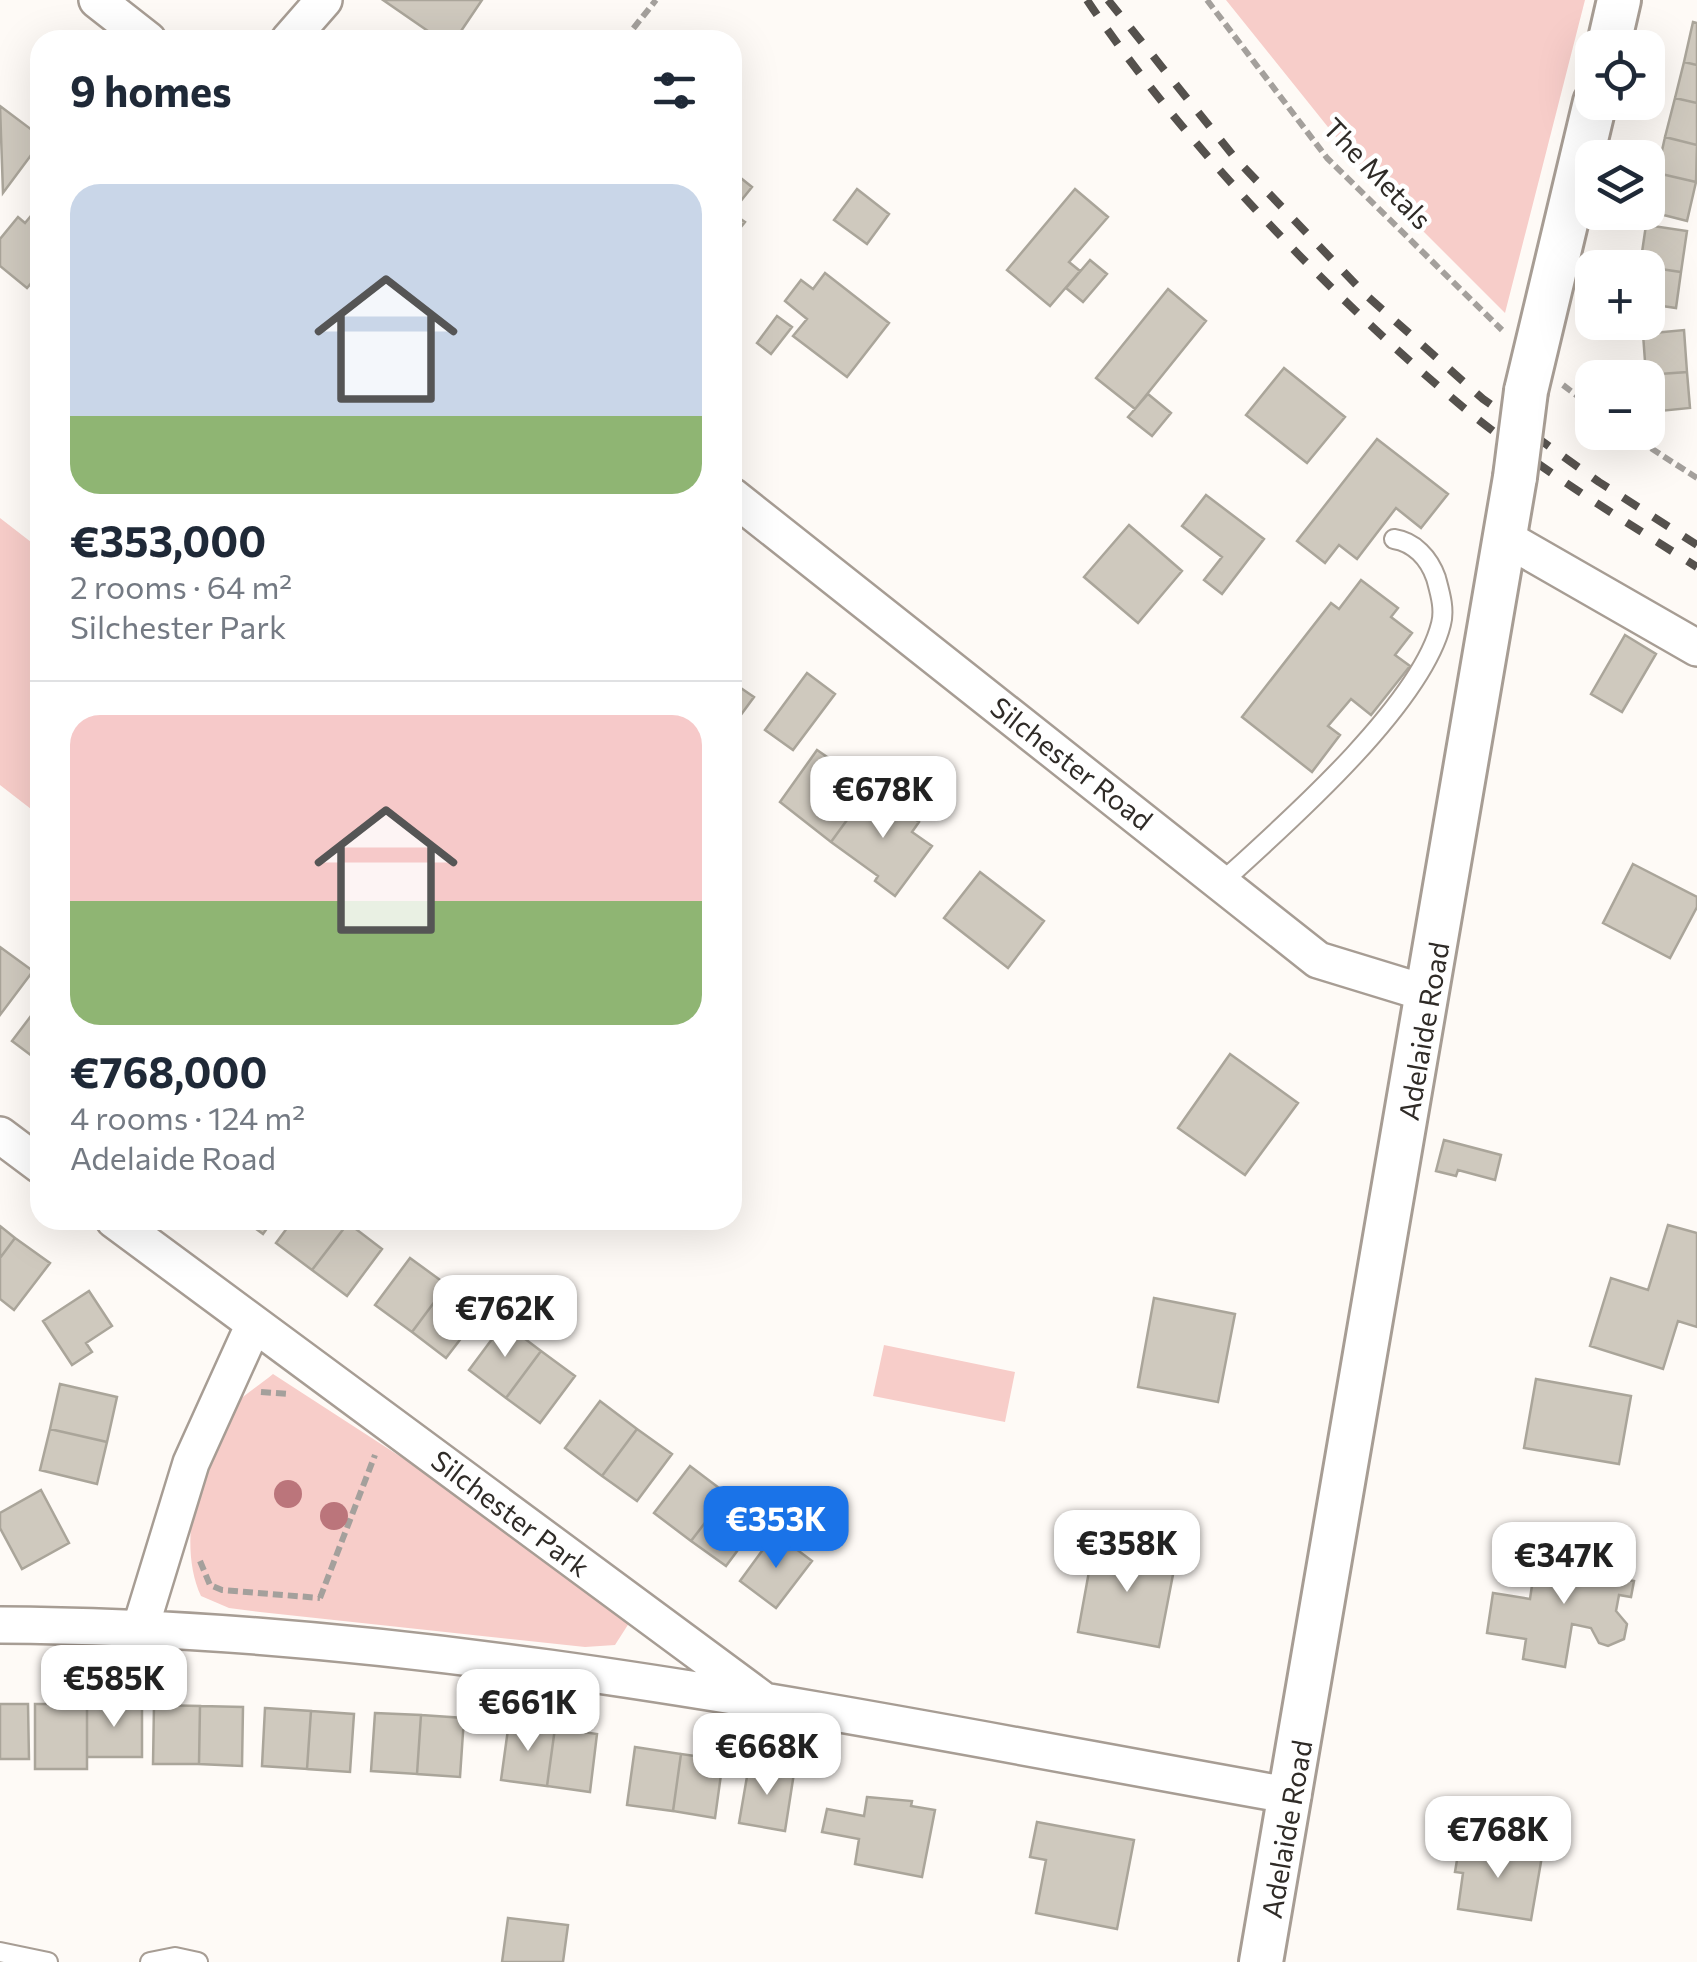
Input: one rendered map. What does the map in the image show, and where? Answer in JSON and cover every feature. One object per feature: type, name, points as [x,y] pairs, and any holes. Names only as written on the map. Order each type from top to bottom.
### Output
[{"type":"street","points":[[97,0],[135,30]]},
{"type":"street","points":[[298,30],[324,0]]},
{"type":"street","points":[[1612,30],[1619,0]]},
{"type":"street","name":"Adelaide Road","points":[[1262,1962],[1507,539],[1530,377],[1591,120]]},
{"type":"street","name":"Silchester Road","points":[[742,504],[1224,881],[1318,960],[1429,994]]},
{"type":"street","points":[[1507,539],[1697,648]]},
{"type":"street","points":[[0,1135],[30,1158]]},
{"type":"street","name":"Silchester Park","points":[[127,1230],[254,1324],[376,1438],[768,1703]]},
{"type":"street","points":[[141,1626],[190,1463],[254,1324]]},
{"type":"street","name":"Silchester Park","points":[[0,1625],[141,1626],[467,1655],[768,1703],[1293,1796]]},
{"type":"lane","points":[[1224,881],[1398,705],[1426,657],[1441,626],[1438,584],[1431,564],[1408,541],[1394,539]]},
{"type":"lane","points":[[0,1952],[48,1962]]},
{"type":"lane","points":[[150,1962],[175,1957],[198,1962]]},
{"type":"path","points":[[632,30],[656,0]]},
{"type":"path","name":"The Metals","points":[[1207,0],[1327,158],[1530,377]]},
{"type":"path","points":[[1654,450],[1697,478]]},
{"type":"path","points":[[250,1407],[262,1392],[273,1391],[306,1404]]},
{"type":"path","points":[[303,1642],[376,1438]]},
{"type":"path","points":[[200,1556],[200,1570],[210,1585],[222,1590],[320,1598]]},
{"type":"shaded area","points":[[1226,0],[1585,0],[1505,313],[1364,172]]},
{"type":"shaded area","points":[[0,518],[30,541],[30,808],[0,785]]},
{"type":"shaded area","points":[[884,1345],[1015,1372],[1005,1422],[873,1396]]},
{"type":"shaded area","points":[[273,1374],[455,1492],[631,1620],[615,1645],[585,1647],[260,1612],[229,1608],[201,1596],[194,1576],[191,1529],[206,1457],[230,1409]]},
{"type":"building","points":[[383,0],[482,0],[462,30],[426,30]]},
{"type":"building","points":[[1693,22],[1697,23],[1697,65],[1684,62]]},
{"type":"building","points":[[1684,62],[1697,65],[1697,103],[1675,98]]},
{"type":"building","points":[[1675,98],[1697,103],[1697,145],[1665,137]]},
{"type":"building","points":[[0,106],[30,128],[30,157],[3,193]]},
{"type":"building","points":[[1665,137],[1697,145],[1696,182],[1665,175]]},
{"type":"building","points":[[1665,175],[1696,182],[1687,221],[1665,215]]},
{"type":"building","points":[[742,179],[752,187],[742,200]]},
{"type":"building","points":[[857,189],[889,214],[867,244],[834,220]]},
{"type":"building","points":[[1075,189],[1108,217],[1069,262],[1080,271],[1050,306],[1007,270]]},
{"type":"building","points":[[18,217],[25,223],[30,217],[27,288],[0,266],[0,239]]},
{"type":"building","points":[[1645,230],[1687,231],[1681,272],[1665,270],[1665,250],[1642,250]]},
{"type":"building","points":[[1090,260],[1107,274],[1083,302],[1066,288]]},
{"type":"building","points":[[1665,270],[1681,272],[1676,308],[1665,306]]},
{"type":"building","points":[[825,273],[889,323],[847,377],[793,336],[807,319],[785,301],[801,280],[813,289]]},
{"type":"building","points":[[1168,289],[1206,321],[1135,409],[1096,378]]},
{"type":"building","points":[[777,316],[792,327],[771,354],[757,343]]},
{"type":"building","points":[[1684,330],[1687,372],[1665,374],[1665,360],[1645,360],[1643,340],[1665,340],[1665,332]]},
{"type":"building","points":[[1284,368],[1345,417],[1307,463],[1246,415]]},
{"type":"building","points":[[1687,372],[1690,408],[1665,410],[1665,374]]},
{"type":"building","points":[[1148,394],[1171,413],[1152,436],[1128,417]]},
{"type":"building","points":[[1377,439],[1448,494],[1421,528],[1396,508],[1357,559],[1339,545],[1325,563],[1297,541]]},
{"type":"building","points":[[1206,495],[1264,539],[1222,594],[1204,580],[1222,557],[1182,526]]},
{"type":"building","points":[[1129,525],[1182,571],[1138,623],[1084,577]]},
{"type":"building","points":[[1361,580],[1398,608],[1391,617],[1412,633],[1395,655],[1410,666],[1371,715],[1351,699],[1328,726],[1340,735],[1312,772],[1242,717],[1331,603],[1339,609]]},
{"type":"building","points":[[1625,635],[1656,654],[1622,712],[1591,694]]},
{"type":"building","points":[[807,673],[835,694],[793,750],[765,730]]},
{"type":"building","points":[[742,689],[754,697],[742,713]]},
{"type":"building","points":[[817,750],[871,787],[831,842],[780,802]]},
{"type":"building","points":[[871,787],[919,822],[912,832],[932,846],[895,896],[875,881],[878,876],[831,842]]},
{"type":"building","points":[[1633,864],[1697,897],[1697,907],[1670,958],[1603,923]]},
{"type":"building","points":[[980,872],[1044,921],[1008,968],[944,918]]},
{"type":"building","points":[[0,947],[30,969],[30,975],[0,1015]]},
{"type":"building","points":[[30,1017],[30,1054],[12,1041]]},
{"type":"building","points":[[1230,1054],[1298,1103],[1245,1175],[1178,1128]]},
{"type":"building","points":[[1444,1140],[1501,1155],[1495,1180],[1458,1170],[1456,1176],[1436,1171]]},
{"type":"building","points":[[1668,1225],[1697,1233],[1697,1327],[1678,1321],[1663,1369],[1590,1346],[1611,1278],[1648,1290]]},
{"type":"building","points":[[0,1226],[15,1238],[0,1258]]},
{"type":"building","points":[[286,1230],[343,1230],[312,1270],[276,1243]]},
{"type":"building","points":[[343,1230],[357,1230],[382,1249],[347,1296],[312,1270]]},
{"type":"building","points":[[15,1238],[50,1263],[14,1310],[0,1299],[0,1258]]},
{"type":"building","points":[[410,1258],[447,1285],[412,1332],[375,1305]]},
{"type":"building","points":[[447,1285],[482,1311],[446,1358],[412,1332]]},
{"type":"building","points":[[89,1291],[112,1326],[86,1343],[92,1352],[72,1365],[43,1321]]},
{"type":"building","points":[[1154,1298],[1235,1314],[1218,1402],[1138,1387]]},
{"type":"building","points":[[504,1323],[541,1351],[506,1398],[469,1370]]},
{"type":"building","points":[[541,1351],[575,1376],[540,1423],[506,1398]]},
{"type":"building","points":[[1536,1379],[1631,1396],[1619,1464],[1524,1448]]},
{"type":"building","points":[[60,1384],[117,1397],[107,1442],[50,1429]]},
{"type":"building","points":[[600,1401],[637,1429],[602,1476],[565,1448]]},
{"type":"building","points":[[50,1429],[107,1442],[97,1484],[40,1470]]},
{"type":"building","points":[[637,1429],[672,1454],[637,1501],[602,1476]]},
{"type":"building","points":[[690,1466],[727,1494],[691,1541],[654,1513]]},
{"type":"building","points":[[41,1490],[69,1543],[22,1569],[0,1528],[0,1513]]},
{"type":"building","points":[[727,1494],[761,1519],[726,1566],[691,1541]]},
{"type":"building","points":[[775,1533],[812,1561],[776,1608],[740,1581]]},
{"type":"building","points":[[1094,1544],[1176,1559],[1159,1647],[1078,1632]]},
{"type":"building","points":[[1579,1552],[1625,1560],[1622,1579],[1634,1581],[1631,1597],[1619,1595],[1616,1611],[1627,1624],[1624,1639],[1608,1646],[1599,1643],[1591,1628],[1572,1624],[1565,1667],[1523,1659],[1526,1639],[1487,1633],[1493,1593],[1530,1599],[1536,1558],[1576,1565]]},
{"type":"building","points":[[0,1704],[28,1704],[29,1759],[0,1759]]},
{"type":"building","points":[[35,1704],[87,1704],[87,1769],[35,1769]]},
{"type":"building","points":[[87,1704],[142,1704],[142,1757],[87,1757]]},
{"type":"building","points":[[154,1705],[200,1706],[199,1764],[153,1764]]},
{"type":"building","points":[[200,1706],[243,1707],[242,1766],[199,1764]]},
{"type":"building","points":[[265,1708],[311,1711],[307,1769],[262,1766]]},
{"type":"building","points":[[311,1711],[354,1714],[350,1772],[307,1769]]},
{"type":"building","points":[[375,1713],[421,1715],[417,1774],[371,1771]]},
{"type":"building","points":[[421,1715],[464,1718],[460,1777],[417,1774]]},
{"type":"building","points":[[509,1722],[555,1728],[547,1786],[501,1780]]},
{"type":"building","points":[[555,1728],[597,1734],[590,1792],[547,1786]]},
{"type":"building","points":[[635,1747],[681,1754],[673,1811],[627,1805]]},
{"type":"building","points":[[681,1754],[723,1760],[715,1818],[673,1811]]},
{"type":"building","points":[[749,1765],[794,1773],[785,1831],[739,1823]]},
{"type":"building","points":[[867,1797],[912,1801],[911,1806],[935,1810],[922,1877],[855,1864],[859,1839],[822,1832],[827,1809],[864,1816]]},
{"type":"building","points":[[1037,1822],[1134,1840],[1117,1929],[1036,1913],[1046,1860],[1030,1857]]},
{"type":"building","points":[[1460,1842],[1542,1856],[1531,1920],[1458,1909],[1463,1873],[1455,1872]]},
{"type":"building","points":[[508,1918],[568,1925],[563,1962],[502,1962]]},
{"type":"railway","points":[[1087,0],[1125,54],[1215,165],[1367,322],[1497,434],[1697,567]]},
{"type":"railway","points":[[1108,0],[1235,158],[1366,295],[1483,399],[1599,482],[1697,545]]}]
